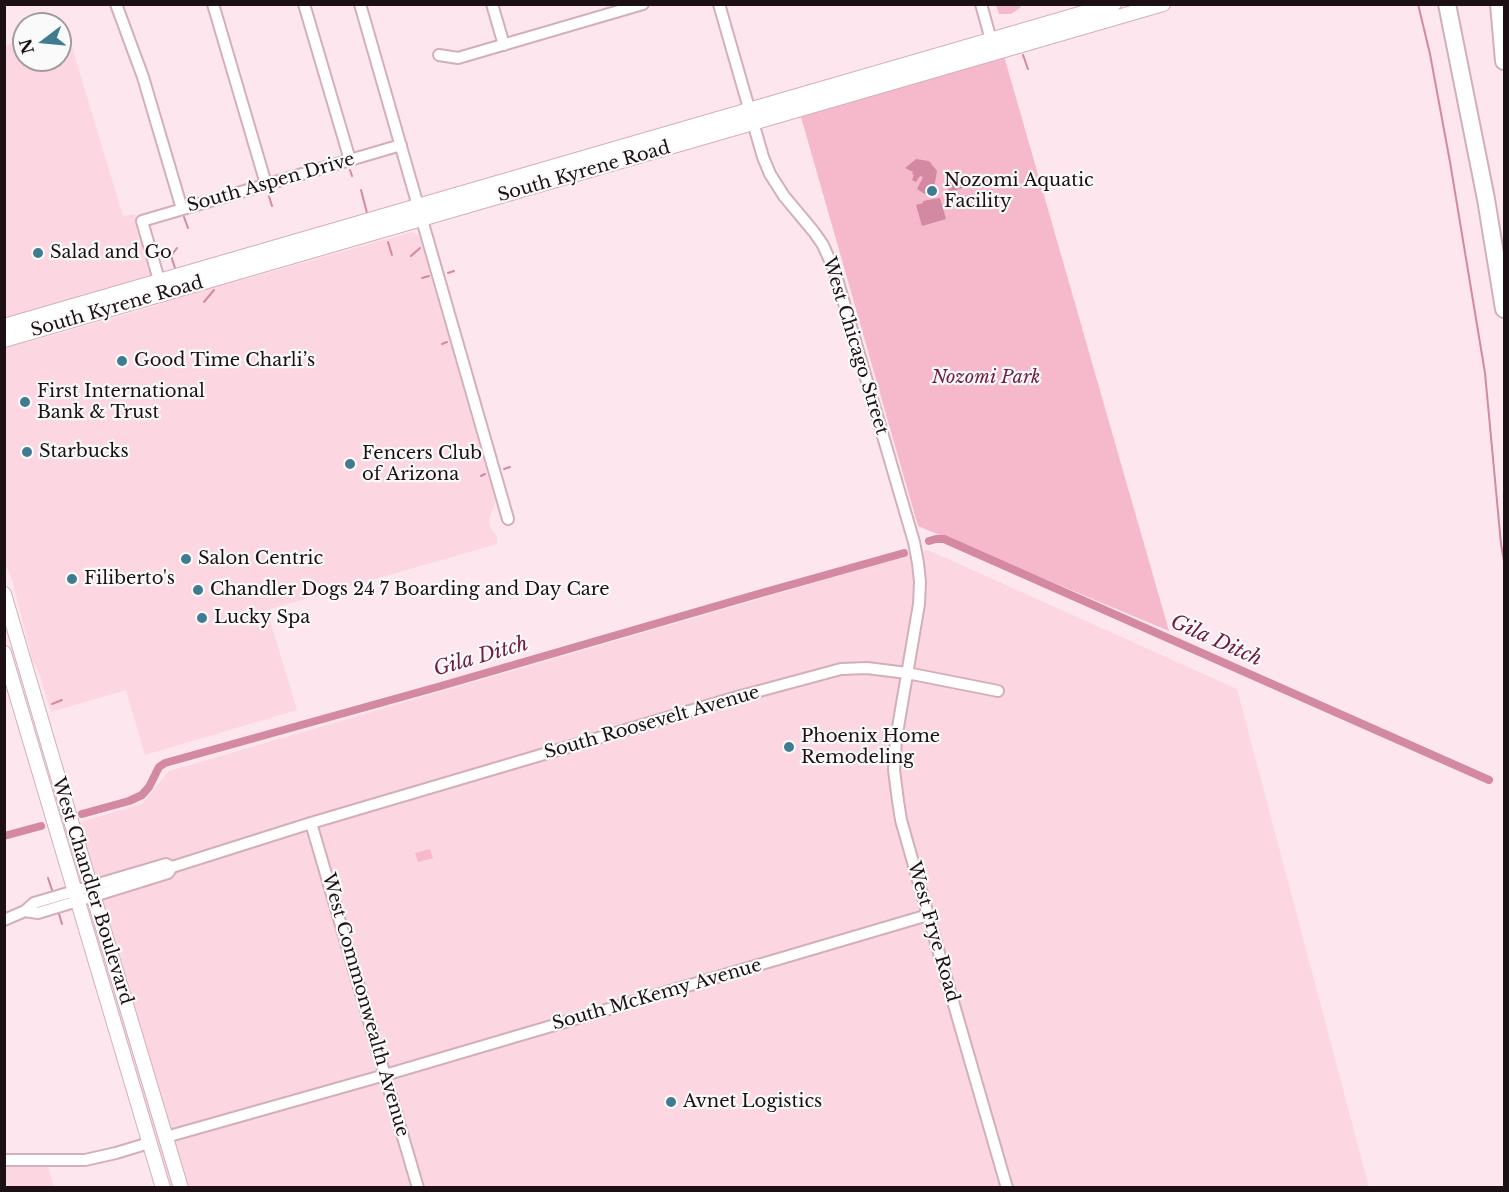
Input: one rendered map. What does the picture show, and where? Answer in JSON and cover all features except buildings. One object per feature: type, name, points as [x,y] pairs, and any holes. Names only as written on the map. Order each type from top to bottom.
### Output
[{"type":"highway","points":[[1447,4],[1486,199],[1504,309]]},
{"type":"highway","points":[[1499,4],[1504,61]]},
{"type":"main road","name":"South Kyrene Road","points":[[993,47],[1114,4]]},
{"type":"main road","name":"South Kyrene Road","points":[[4,326],[161,287],[993,47],[1163,4]]},
{"type":"main road","name":"South Kyrene Road","points":[[4,340],[78,318],[161,287]]},
{"type":"main road","points":[[51,313],[68,313],[78,318]]},
{"type":"main road","name":"West Chandler Boulevard","points":[[4,594],[181,1188]]},
{"type":"main road","name":"West Chandler Boulevard","points":[[4,653],[163,1188]]},
{"type":"street","points":[[116,4],[143,77],[182,209]]},
{"type":"street","points":[[213,4],[266,184]]},
{"type":"street","points":[[304,4],[350,160]]},
{"type":"street","points":[[360,4],[508,519]]},
{"type":"street","points":[[492,4],[504,45]]},
{"type":"street","points":[[439,55],[458,58],[607,10],[643,4]]},
{"type":"street","name":"West Chicago Street","points":[[719,4],[770,174],[784,196],[819,238],[835,272],[914,542],[920,582],[919,604],[907,673]]},
{"type":"street","points":[[981,4],[993,47]]},
{"type":"street","name":"South Aspen Drive","points":[[161,287],[142,220],[401,145]]},
{"type":"street","name":"South Roosevelt Avenue","points":[[4,920],[25,911],[34,903],[77,896],[168,873],[172,867],[311,823],[740,696],[841,669],[867,668],[907,673],[998,691]]},
{"type":"street","name":"West Frye Road","points":[[907,673],[896,739],[894,770],[901,820],[1007,1188]]},
{"type":"street","name":"West Commonwealth Avenue","points":[[311,823],[418,1188]]},
{"type":"street","name":"South McKemy Avenue","points":[[166,1137],[928,915]]},
{"type":"street","points":[[4,1160],[85,1160],[149,1143]]},
{"type":"shaded area","points":[[12,44],[12,72],[72,72],[72,47],[123,216],[135,214],[152,274],[150,277],[5,317],[4,46]]},
{"type":"shaded area","points":[[916,159],[929,161],[937,171],[935,183],[928,196],[917,189],[923,177],[920,176],[916,182],[912,180],[913,172],[905,168]]},
{"type":"shaded area","points":[[959,174],[963,188],[949,192],[945,178]]},
{"type":"shaded area","points":[[940,198],[946,219],[922,226],[916,205],[923,201]]},
{"type":"shaded area","points":[[412,232],[420,238],[494,497],[495,504],[489,519],[490,527],[497,537],[497,544],[267,610],[297,710],[145,755],[126,690],[51,712],[32,659],[13,583],[5,563],[4,347],[158,305],[171,297],[235,282]]},
{"type":"shaded area","points":[[928,550],[1237,689],[1369,1187],[163,1187],[57,829],[142,804],[169,771]]},
{"type":"shaded area","points":[[5,1160],[46,1160],[54,1187],[5,1188]]},
{"type":"green space","points":[[996,5],[1021,5],[1021,7],[1011,14],[999,14]]},
{"type":"green space","name":"Nozomi Park","points":[[1004,56],[1169,631],[918,526],[801,117]]},
{"type":"green space","points":[[430,849],[433,858],[418,862],[415,853]]},
{"type":"waterway","points":[[1418,4],[1430,54],[1450,162],[1485,373],[1504,561],[1504,593]]},
{"type":"waterway","points":[[1023,55],[1028,69]]},
{"type":"waterway","points":[[350,170],[352,176]]},
{"type":"waterway","points":[[361,190],[367,213]]},
{"type":"waterway","points":[[268,193],[272,206]]},
{"type":"waterway","points":[[184,217],[188,228]]},
{"type":"waterway","points":[[388,242],[392,255]]},
{"type":"waterway","points":[[175,268],[171,256],[177,248]]},
{"type":"waterway","points":[[411,256],[420,248]]},
{"type":"waterway","points":[[448,273],[454,271]]},
{"type":"waterway","points":[[422,278],[429,276]]},
{"type":"waterway","points":[[204,302],[214,290]]},
{"type":"waterway","points":[[442,344],[447,342]]},
{"type":"waterway","points":[[504,469],[510,467]]},
{"type":"waterway","points":[[481,476],[485,474]]},
{"type":"waterway","name":"Gila Ditch","points":[[929,541],[944,539],[1489,780]]},
{"type":"waterway","name":"Gila Ditch","points":[[82,814],[142,795],[149,787],[159,767],[165,763],[904,553]]},
{"type":"waterway","points":[[52,704],[62,700]]},
{"type":"waterway","name":"Gila Ditch","points":[[4,836],[41,826]]},
{"type":"waterway","points":[[48,878],[52,890]]},
{"type":"waterway","points":[[59,914],[62,924]]},
{"type":"place","name":"Nozomi Aquatic Facility","points":[[932,191]]},
{"type":"place","name":"Salad and Go","points":[[38,253]]},
{"type":"place","name":"Good Time Charli’s","points":[[122,361]]},
{"type":"place","name":"First International Bank & Trust","points":[[25,402]]},
{"type":"place","name":"Starbucks","points":[[27,452]]},
{"type":"place","name":"Fencers Club of Arizona","points":[[350,464]]},
{"type":"place","name":"Salon Centric","points":[[186,559]]},
{"type":"place","name":"Filiberto's","points":[[72,579]]},
{"type":"place","name":"Chandler Dogs 24 7 Boarding and Day Care","points":[[198,590]]},
{"type":"place","name":"Lucky Spa","points":[[202,618]]},
{"type":"place","name":"Phoenix Home Remodeling","points":[[789,747]]},
{"type":"place","name":"Avnet Logistics","points":[[671,1102]]}]
